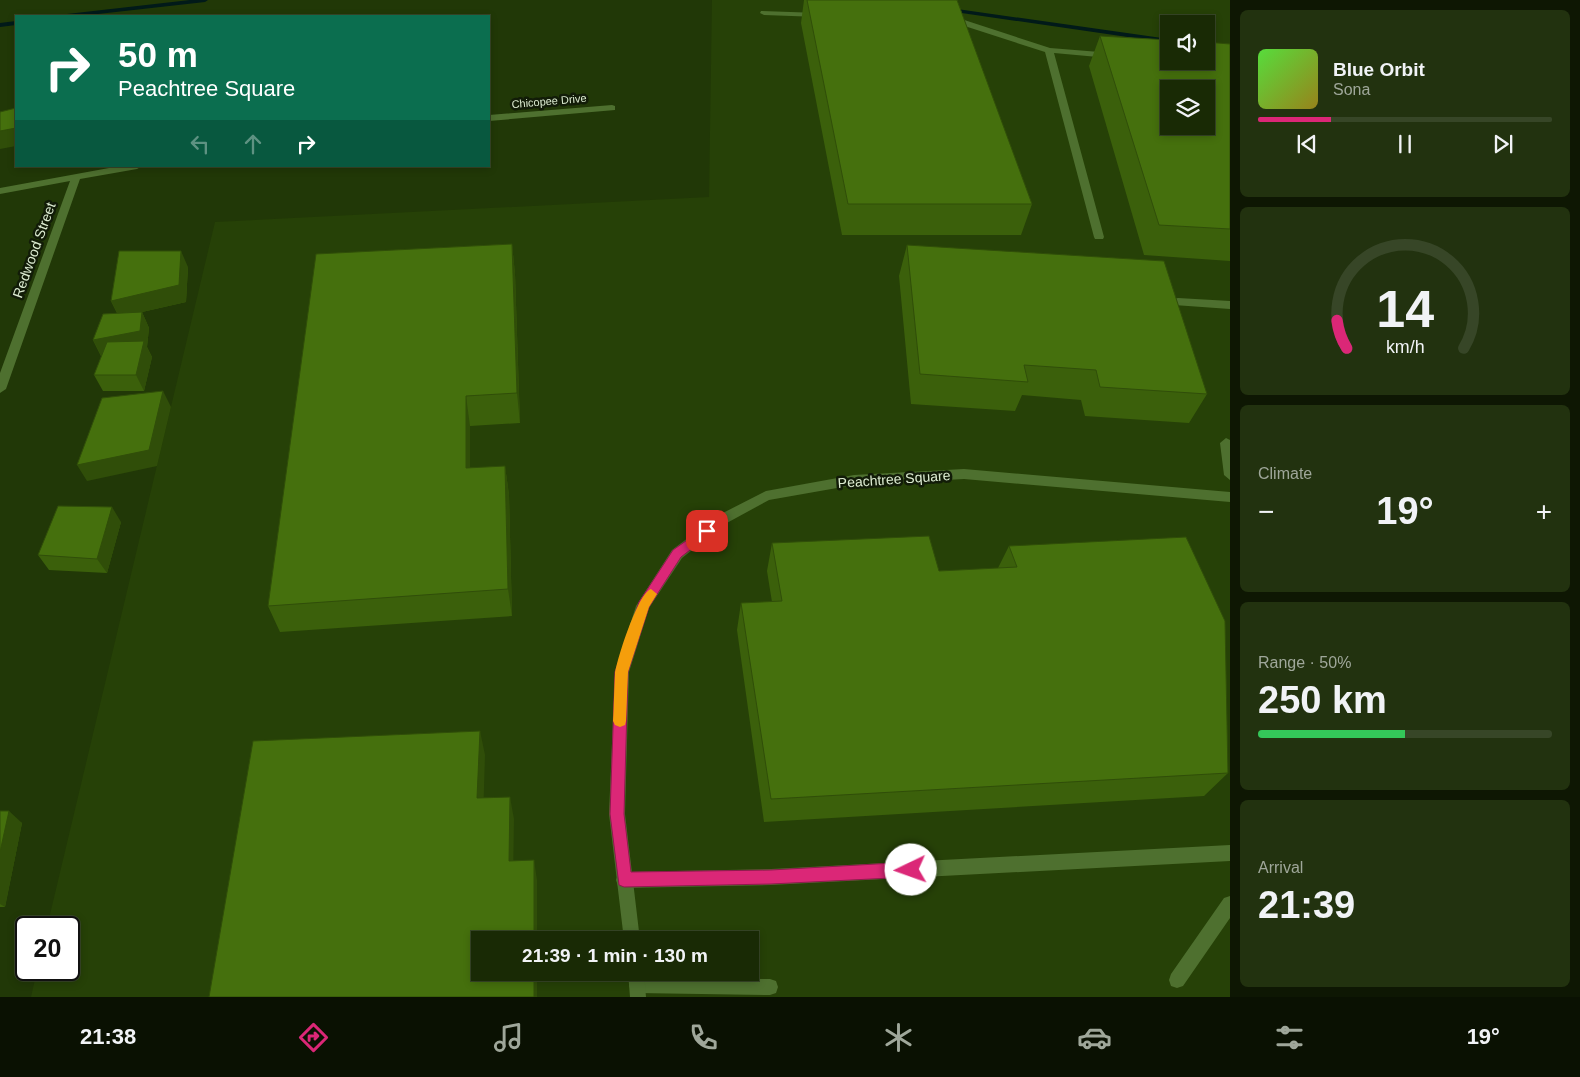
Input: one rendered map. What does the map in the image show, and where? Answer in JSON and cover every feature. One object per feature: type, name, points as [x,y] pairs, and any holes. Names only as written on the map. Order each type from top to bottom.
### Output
[{"type":"street","points":[[764,13],[828,15]]},
{"type":"street","points":[[942,18],[951,18],[1049,50],[1122,56]]},
{"type":"street","points":[[1049,50],[1099,237]]},
{"type":"street","name":"Chicopee Drive","points":[[490,118],[612,108]]},
{"type":"street","points":[[0,191],[132,167]]},
{"type":"street","name":"Redwood Street","points":[[0,389],[76,178]]},
{"type":"street","points":[[1178,302],[1230,305]]},
{"type":"street","points":[[1226,443],[1230,476]]},
{"type":"street","name":"Peachtree Square","points":[[631,931],[617,814],[622,672],[643,606],[677,554],[721,520],[766,496],[854,480],[964,474],[1230,497]]},
{"type":"street","points":[[624,880],[771,877],[1230,853]]},
{"type":"street","points":[[1177,980],[1230,904]]},
{"type":"street","points":[[637,985],[770,987]]},
{"type":"shaded area","points":[[712,0],[1230,0],[1230,997],[31,997],[35,981],[80,981],[80,916],[50,916],[215,222],[709,197]]},
{"type":"building","points":[[807,0],[957,0],[1032,204],[848,204]]},
{"type":"building","points":[[1100,36],[1160,39],[1160,70],[1215,70],[1215,43],[1230,44],[1230,229],[1159,225]]},
{"type":"building","points":[[15,108],[15,128],[0,131],[0,112]]},
{"type":"building","points":[[512,244],[517,393],[466,396],[466,468],[505,466],[508,589],[268,606],[316,254]]},
{"type":"building","points":[[907,245],[1164,261],[1207,394],[1100,387],[1096,370],[1024,365],[1028,382],[920,374]]},
{"type":"building","points":[[119,251],[181,251],[179,285],[111,301]]},
{"type":"building","points":[[142,312],[140,331],[93,340],[103,314]]},
{"type":"building","points":[[144,341],[136,375],[94,375],[107,342]]},
{"type":"building","points":[[163,391],[149,450],[77,465],[102,398]]},
{"type":"building","points":[[58,506],[112,507],[97,559],[38,555]]},
{"type":"building","points":[[929,536],[939,571],[1017,567],[1009,546],[1186,537],[1225,621],[1228,773],[771,799],[741,603],[782,601],[772,543]]},
{"type":"building","points":[[480,731],[477,798],[510,797],[509,861],[534,860],[534,931],[471,931],[471,981],[534,981],[534,997],[209,997],[253,741]]},
{"type":"building","points":[[0,811],[9,811],[0,852]]},
{"type":"waterway","points":[[76,15],[205,0]]},
{"type":"waterway","points":[[950,10],[1160,40]]},
{"type":"waterway","points":[[0,25],[15,23]]},
{"type":"slow traffic","points":[[620,721],[622,672],[643,606],[651,594]]},
{"type":"route","points":[[707,531],[677,554],[643,606],[622,672],[617,814],[624,880],[771,877],[911,870]]}]
